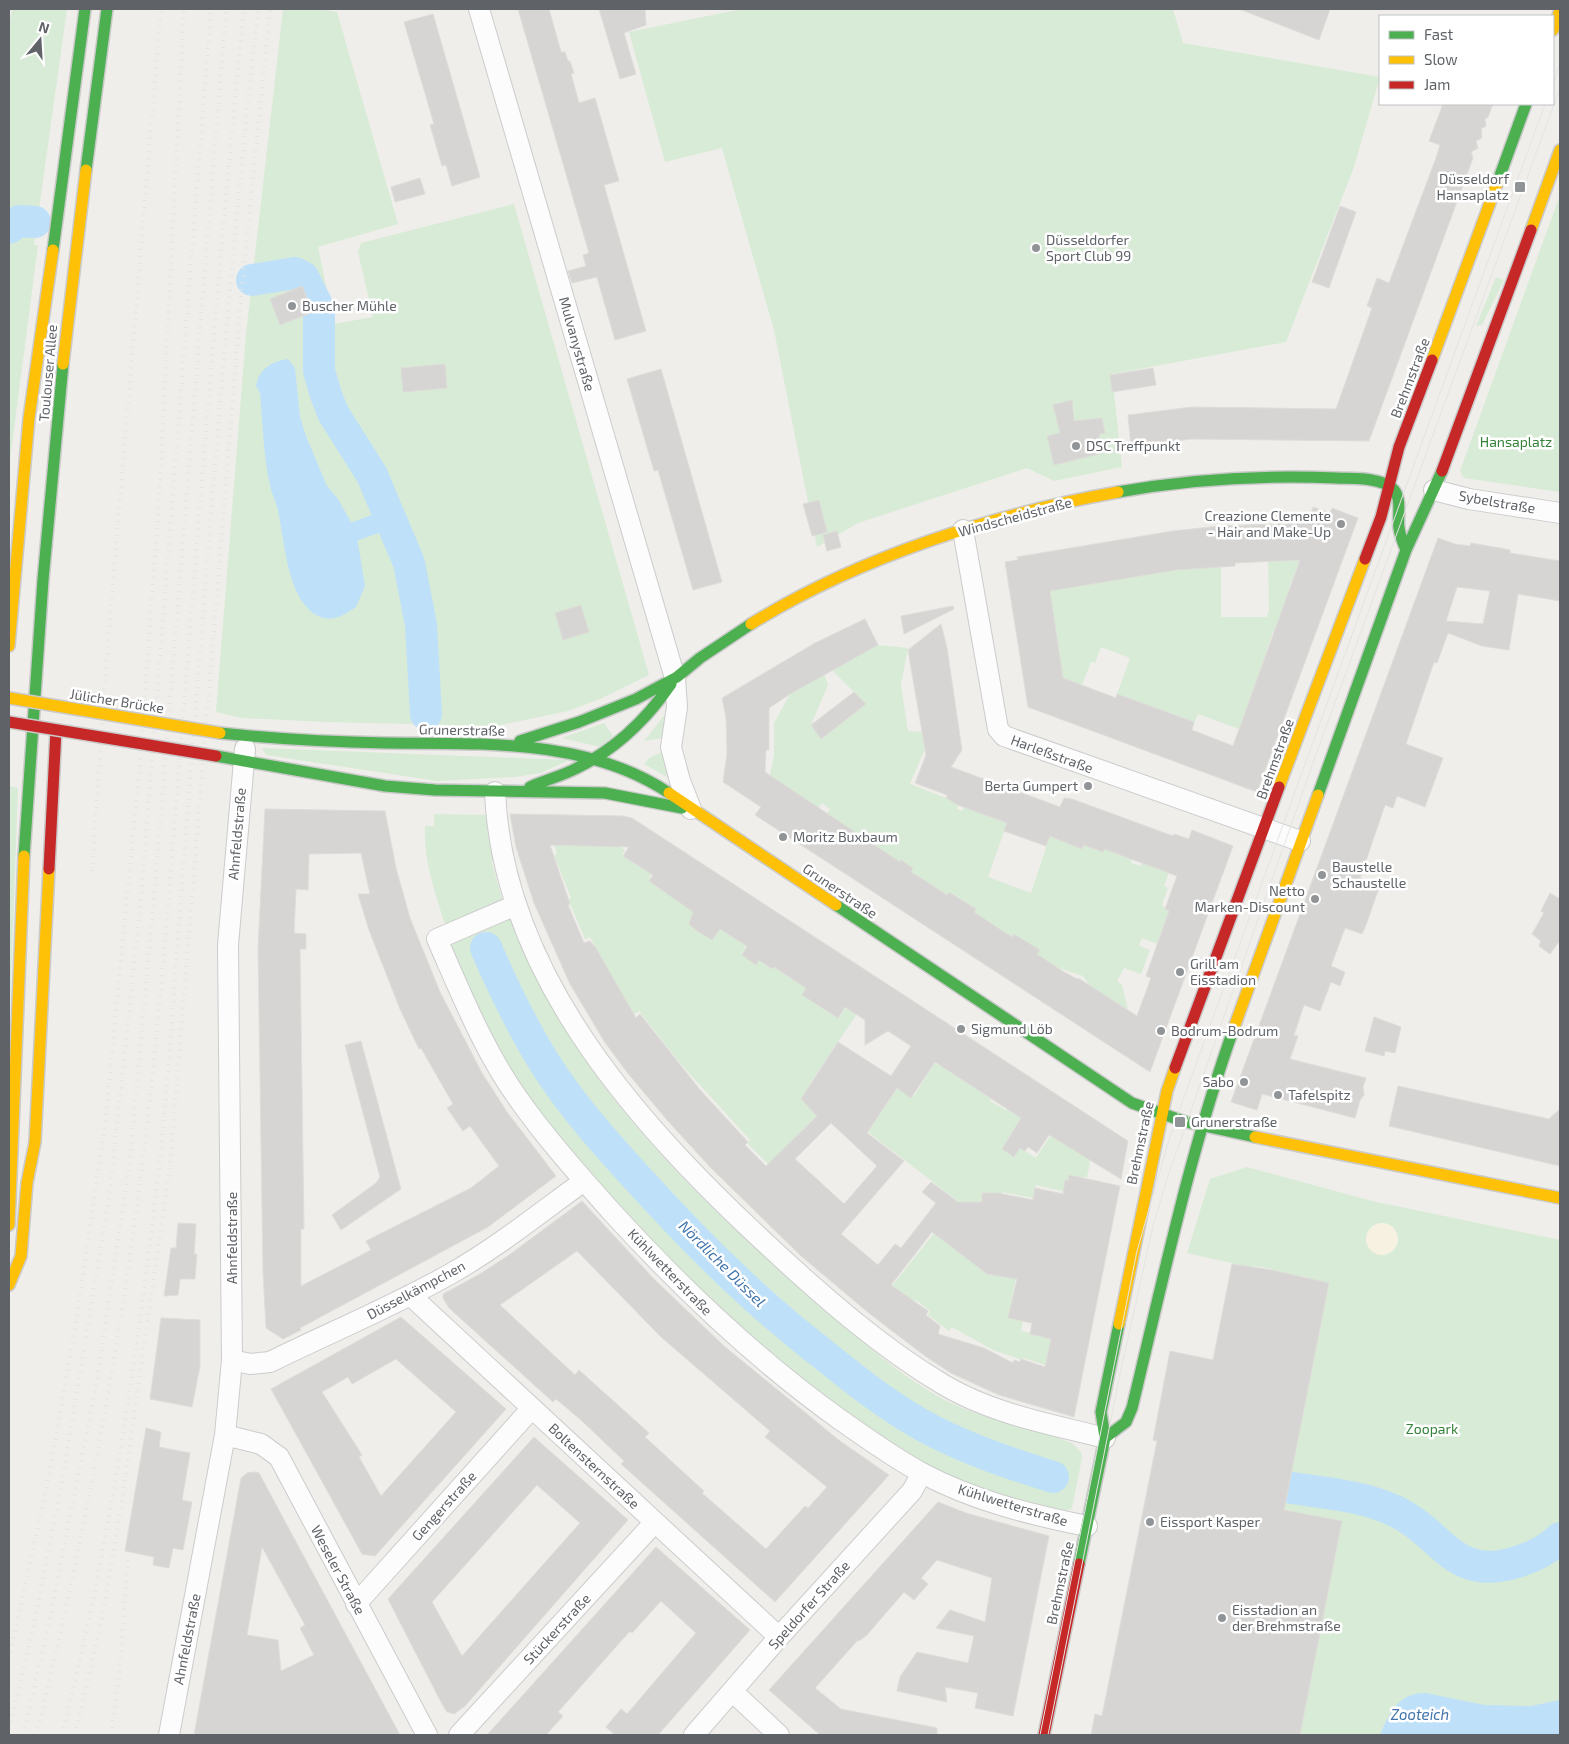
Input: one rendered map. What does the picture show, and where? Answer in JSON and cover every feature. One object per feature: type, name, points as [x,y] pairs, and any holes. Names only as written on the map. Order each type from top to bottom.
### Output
[{"type":"main road","name":"Toulouser Allee","points":[[9,646],[29,418],[48,291],[85,9]]},
{"type":"main road","name":"Toulouser Allee","points":[[9,1225],[22,884],[30,741],[69,302],[107,9]]},
{"type":"main road","points":[[1554,27],[1560,10]]},
{"type":"main road","name":"Brehmstraße","points":[[1044,1735],[1105,1438],[1101,1412],[1162,1114],[1185,1037],[1381,517],[1399,447],[1457,296],[1526,105]]},
{"type":"main road","points":[[1105,1438],[1126,1422],[1138,1389],[1163,1278],[1214,1084],[1406,550],[1449,454],[1560,150]]},
{"type":"main road","name":"Windscheidstraße","points":[[507,745],[605,714],[675,678],[722,642],[802,595],[859,569],[963,530],[1088,497],[1131,489],[1184,483],[1284,477],[1363,480],[1390,486]]},
{"type":"main road","points":[[1390,486],[1397,495],[1399,530],[1406,550]]},
{"type":"main road","name":"Windscheidstraße","points":[[522,792],[541,781],[575,769],[612,747],[656,708],[675,678]]},
{"type":"main road","name":"Jülicher Brücke","points":[[9,698],[220,733]]},
{"type":"main road","points":[[9,722],[56,730],[35,1142],[27,1183],[21,1256],[9,1285]]},
{"type":"main road","name":"Grunerstraße","points":[[56,730],[385,786],[495,792],[604,794],[691,809]]},
{"type":"main road","name":"Grunerstraße","points":[[220,733],[291,741],[507,745],[558,750],[593,759],[644,778],[904,953],[1028,1033],[1121,1098],[1162,1114],[1202,1126],[1560,1198]]},
{"type":"main road","name":"Toulouser Allee","points":[[19,757],[30,741]]},
{"type":"street","name":"Mulvanystraße","points":[[478,9],[675,678]]},
{"type":"street","name":"Sybelstraße","points":[[1434,490],[1469,499],[1560,513]]},
{"type":"street","name":"Harleßstraße","points":[[963,530],[998,728],[1004,736],[1300,842]]},
{"type":"street","points":[[675,678],[677,707],[671,747],[680,780],[691,809]]},
{"type":"street","name":"Ahnfeldstraße","points":[[169,1735],[225,1435],[232,1360],[228,945],[246,736]]},
{"type":"street","points":[[495,792],[496,816],[503,854],[516,905],[559,998],[590,1049],[645,1119],[680,1158],[784,1260],[871,1335],[945,1386],[1024,1418],[1105,1438]]},
{"type":"street","name":"Kühlwetterstraße","points":[[516,905],[436,940],[493,1059],[517,1097],[584,1181],[644,1247],[715,1319],[779,1374],[825,1409],[922,1473],[989,1500],[1087,1526]]},
{"type":"street","name":"Düsselkämpchen","points":[[232,1360],[250,1364],[270,1362],[410,1295],[453,1272],[499,1243],[584,1181]]},
{"type":"street","name":"Boltensternstraße","points":[[410,1295],[779,1637]]},
{"type":"street","name":"Gengerstraße","points":[[356,1604],[532,1408]]},
{"type":"street","name":"Weseler Straße","points":[[225,1435],[261,1444],[280,1456],[356,1604],[427,1735]]},
{"type":"street","name":"Speldorfer Straße","points":[[694,1735],[779,1637],[912,1491],[922,1473]]},
{"type":"street","name":"Stückerstraße","points":[[459,1735],[655,1522]]},
{"type":"street","points":[[733,1692],[780,1735]]},
{"type":"green space","points":[[12,9],[67,9],[34,245],[38,245],[9,468],[9,28]]},
{"type":"green space","points":[[283,9],[320,9],[337,12],[398,224],[318,247],[334,324],[373,317],[358,252],[361,243],[514,204],[649,675],[600,699],[568,711],[496,726],[241,718],[216,712],[246,334]]},
{"type":"green space","name":"Düsseldorfer Sport Club 99","points":[[742,9],[1173,9],[1183,43],[1379,77],[1379,80],[1354,167],[1286,342],[1112,374],[1122,467],[1054,481],[1027,468],[858,523],[817,547],[774,330],[722,148],[665,162],[629,32]]},
{"type":"green space","name":"Hansaplatz","points":[[1560,195],[1560,492],[1464,478],[1460,471]]},
{"type":"green space","points":[[1496,277],[1504,280],[1482,325],[1476,326]]},
{"type":"green space","points":[[1302,554],[1289,588],[1295,590],[1285,601],[1276,632],[1273,632],[1266,652],[1271,654],[1239,729],[1198,714],[1195,722],[1117,694],[1130,658],[1101,647],[1095,663],[1091,662],[1082,685],[1063,678],[1049,588],[1068,588],[1176,570],[1221,566],[1221,617],[1267,617],[1269,610],[1268,561]]},
{"type":"green space","points":[[878,645],[908,648],[901,685],[908,731],[922,732],[923,739],[928,738],[910,784],[959,803],[957,809],[962,811],[964,807],[1007,823],[988,877],[1031,893],[1052,830],[1082,849],[1085,842],[1094,845],[1093,849],[1103,852],[1104,849],[1132,859],[1131,863],[1141,866],[1142,863],[1170,870],[1164,886],[1168,888],[1162,905],[1169,911],[1157,944],[1142,938],[1139,946],[1150,950],[1141,974],[1124,968],[1117,981],[1122,985],[1128,1010],[1090,986],[1083,976],[1059,968],[1037,954],[1039,950],[1014,934],[1011,937],[974,913],[976,909],[950,892],[947,895],[911,872],[913,868],[901,860],[900,862],[872,844],[850,840],[855,832],[827,814],[830,809],[822,803],[818,808],[770,775],[774,755],[774,723],[790,694],[824,674],[828,685],[811,725],[821,739],[866,704],[832,670]]},
{"type":"green space","points":[[667,712],[663,738],[644,741]]},
{"type":"green space","points":[[604,723],[613,736],[600,747],[562,738]]},
{"type":"green space","points":[[262,748],[569,760],[541,773],[515,777],[437,781],[266,755]]},
{"type":"green space","points":[[664,751],[669,778],[644,764],[649,758]]},
{"type":"green space","points":[[9,786],[18,788],[9,1038]]},
{"type":"green space","points":[[434,814],[486,815],[494,854],[492,863],[502,899],[447,924],[444,922],[426,851],[425,826],[434,826]]},
{"type":"green space","points":[[554,844],[616,844],[625,850],[622,855],[644,868],[655,868],[649,878],[746,945],[742,953],[757,962],[762,956],[810,980],[803,992],[840,1016],[848,1004],[859,1011],[809,1085],[831,1102],[768,1164],[747,1143],[750,1140],[679,1062],[639,1011],[633,1015],[590,937],[585,939],[568,899],[571,898],[554,855],[557,854]]},
{"type":"green space","points":[[505,917],[511,920],[546,996],[586,1060],[614,1099],[676,1170],[709,1204],[779,1269],[863,1342],[915,1382],[951,1403],[966,1409],[1072,1443],[1081,1452],[1082,1458],[1072,1508],[1064,1512],[984,1491],[925,1467],[819,1397],[708,1301],[549,1131],[492,1042],[449,942]]},
{"type":"green space","points":[[943,1061],[993,1096],[990,1101],[1006,1110],[1009,1107],[1023,1117],[1003,1148],[1015,1155],[1020,1148],[1036,1158],[1051,1135],[1091,1158],[1087,1177],[1068,1180],[1066,1192],[1036,1185],[1033,1198],[1002,1192],[1000,1202],[959,1202],[868,1132],[899,1086],[914,1096],[935,1063],[940,1066]]},
{"type":"green space","name":"Zoopark","points":[[1247,1167],[1372,1201],[1560,1240],[1560,1735],[1300,1735],[1342,1521],[1284,1510],[1329,1283],[1308,1279],[1308,1277],[1272,1272],[1272,1269],[1255,1266],[1254,1268],[1187,1253],[1210,1179]]},
{"type":"green space","points":[[935,1232],[1017,1274],[1011,1302],[1026,1306],[1021,1331],[1053,1338],[1049,1366],[1023,1358],[1022,1360],[993,1350],[952,1327],[949,1331],[928,1315],[930,1311],[916,1300],[913,1303],[892,1286]]},
{"type":"sand","points":[[1382,1223],[1388,1224],[1393,1228],[1397,1233],[1397,1245],[1393,1250],[1388,1254],[1382,1255],[1376,1254],[1371,1250],[1367,1245],[1366,1239],[1367,1233],[1371,1228],[1376,1224]]},
{"type":"water","points":[[288,359],[295,368],[300,417],[306,436],[327,486],[338,499],[356,531],[365,586],[356,607],[341,616],[328,619],[311,612],[302,601],[295,586],[289,570],[277,507],[268,474],[260,393],[256,386],[260,375],[267,367]]},
{"type":"water","name":"Zooteich","points":[[1426,1693],[1484,1705],[1531,1706],[1560,1700],[1560,1735],[1380,1735],[1396,1705],[1409,1696]]},
{"type":"building","points":[[518,9],[549,9],[561,52],[565,52],[574,73],[571,74],[579,103],[595,98],[619,181],[604,185],[646,331],[615,340],[597,277],[572,283],[568,271],[586,266],[583,255],[589,253]]},
{"type":"building","points":[[599,9],[645,9],[646,25],[624,33],[636,74],[620,79]]},
{"type":"building","points":[[1239,9],[1330,9],[1319,40]]},
{"type":"building","points":[[433,14],[480,177],[452,186],[446,165],[442,166],[430,125],[434,124],[404,22]]},
{"type":"building","points":[[1443,105],[1493,105],[1488,117],[1485,119],[1486,126],[1481,129],[1482,138],[1476,141],[1478,148],[1471,152],[1473,158],[1369,441],[1192,439],[1131,446],[1128,415],[1192,407],[1336,409],[1372,308],[1367,306],[1377,278],[1389,283],[1436,158],[1440,145],[1429,141]]},
{"type":"building","points":[[420,178],[425,194],[395,202],[391,187]]},
{"type":"building","points":[[1340,206],[1356,212],[1329,288],[1312,282]]},
{"type":"building","name":"Buscher Mühle","points":[[302,286],[313,312],[280,325],[270,299]]},
{"type":"building","points":[[445,364],[447,388],[403,392],[401,368]]},
{"type":"building","points":[[1153,368],[1156,385],[1112,392],[1110,375]]},
{"type":"building","points":[[661,369],[722,582],[693,590],[658,470],[654,471],[627,379]]},
{"type":"building","points":[[1072,400],[1074,421],[1102,418],[1105,433],[1099,434],[1103,453],[1054,465],[1047,436],[1060,433],[1053,405]]},
{"type":"building","points":[[819,500],[827,532],[812,536],[803,504]]},
{"type":"building","points":[[1313,507],[1330,513],[1332,508],[1358,518],[1257,792],[1028,707],[1005,562],[1018,560],[1017,557],[1173,531],[1219,526],[1307,523]],"holes":[[[1300,560],[1233,746],[1192,730],[1194,722],[1117,694],[1116,698],[1063,678],[1050,591],[1176,570],[1235,566],[1235,563]]]},
{"type":"building","points":[[837,531],[841,547],[827,551],[823,535]]},
{"type":"building","points":[[1438,538],[1455,544],[1470,546],[1471,543],[1510,550],[1510,553],[1560,561],[1560,601],[1518,594],[1509,650],[1482,646],[1448,633],[1437,663],[1434,662],[1406,744],[1443,758],[1425,807],[1397,796],[1393,808],[1385,805],[1360,878],[1380,885],[1366,925],[1362,934],[1345,928],[1331,966],[1345,972],[1340,986],[1331,982],[1320,1011],[1304,1005],[1294,1035],[1298,1036],[1290,1059],[1366,1078],[1363,1087],[1364,1095],[1360,1100],[1355,1118],[1262,1094],[1257,1110],[1231,1102]],"holes":[[[1457,587],[1490,591],[1483,624],[1446,621]]]},
{"type":"building","points":[[581,605],[589,632],[563,640],[555,613]]},
{"type":"building","points":[[953,606],[954,609],[904,634],[901,616]]},
{"type":"building","points":[[865,619],[878,645],[790,694],[769,708],[769,750],[766,750],[765,772],[900,862],[901,860],[913,868],[911,872],[947,895],[949,892],[976,909],[974,912],[1012,937],[1014,934],[1040,950],[1037,954],[1064,972],[1078,978],[1137,1016],[1151,978],[1146,976],[1169,911],[1165,909],[1177,876],[1104,849],[1103,852],[1084,845],[1082,849],[1050,836],[1046,846],[1004,831],[1007,823],[958,805],[946,798],[947,795],[915,783],[926,755],[908,650],[941,624],[947,648],[962,750],[951,767],[1060,807],[1064,798],[1072,799],[1173,836],[1174,834],[1189,839],[1192,830],[1233,846],[1150,1072],[755,815],[761,807],[723,782],[727,753],[726,717],[722,698],[815,643]]},
{"type":"building","points":[[854,692],[866,704],[821,739],[811,725]]},
{"type":"building","points":[[265,809],[385,811],[396,868],[410,918],[440,992],[482,1073],[507,1112],[556,1176],[488,1227],[300,1328],[301,1330],[283,1339],[266,1328],[263,1271],[258,948]],"holes":[[[361,853],[370,894],[358,894],[369,930],[400,1009],[419,1049],[421,1048],[453,1104],[447,1108],[463,1131],[470,1126],[499,1166],[471,1188],[366,1241],[371,1250],[301,1286],[301,1229],[304,1229],[300,949],[306,949],[306,934],[294,933],[296,889],[308,890],[309,854]]]},
{"type":"building","points":[[510,814],[623,816],[632,818],[1128,1141],[1121,1179],[1049,1135],[1037,1153],[1028,1147],[1025,1151],[1020,1148],[1014,1157],[1002,1149],[1021,1118],[935,1062],[911,1098],[897,1088],[867,1133],[904,1161],[841,1234],[878,1265],[895,1244],[901,1248],[936,1203],[922,1192],[931,1182],[958,1202],[982,1202],[982,1193],[998,1193],[1033,1200],[1035,1188],[1063,1194],[1065,1180],[1068,1181],[1069,1175],[1120,1186],[1074,1417],[999,1395],[951,1373],[925,1356],[870,1314],[801,1256],[711,1168],[667,1120],[626,1071],[604,1041],[570,984],[534,903],[516,847]],"holes":[[[550,845],[629,847],[623,856],[653,875],[649,881],[693,912],[689,924],[697,931],[712,940],[720,929],[747,946],[742,955],[756,965],[759,960],[772,969],[774,967],[806,988],[802,995],[838,1018],[845,1007],[865,1020],[865,1045],[888,1031],[911,1046],[891,1076],[838,1042],[801,1099],[817,1116],[766,1166],[745,1145],[748,1142],[701,1091],[640,1014],[636,1018],[596,948],[590,941],[584,943],[568,905],[570,904]],[[831,1123],[877,1166],[844,1204],[795,1159]],[[932,1232],[987,1274],[1017,1279],[1008,1318],[1032,1323],[1030,1334],[1051,1339],[1045,1367],[1021,1359],[1020,1362],[1014,1360],[1013,1363],[984,1348],[938,1334],[940,1326],[926,1315],[928,1311],[891,1285]]]},
{"type":"building","points":[[1550,893],[1560,899],[1560,940],[1550,954],[1539,946],[1541,941],[1532,934],[1544,913],[1541,911]]},
{"type":"building","points":[[1374,1017],[1401,1027],[1395,1053],[1385,1051],[1384,1056],[1365,1051]]},
{"type":"building","points":[[361,1041],[401,1189],[341,1230],[332,1215],[376,1183],[380,1177],[345,1045]]},
{"type":"building","points":[[1398,1086],[1549,1119],[1560,1109],[1560,1166],[1389,1126]]},
{"type":"building","points":[[582,1201],[654,1279],[724,1346],[840,1441],[889,1475],[775,1602],[621,1464],[624,1461],[581,1420],[556,1399],[553,1402],[449,1308],[443,1298],[443,1294],[480,1274]],"holes":[[[577,1251],[661,1337],[770,1431],[765,1437],[827,1487],[808,1508],[805,1506],[766,1549],[702,1493],[704,1491],[645,1437],[649,1433],[579,1370],[575,1375],[500,1305]]]},
{"type":"building","points":[[178,1223],[196,1224],[194,1254],[197,1254],[195,1279],[180,1279],[178,1295],[164,1296],[171,1248],[176,1248]]},
{"type":"building","name":"Eisstadion an der Brehmstraße","points":[[1232,1264],[1272,1270],[1329,1283],[1284,1510],[1342,1521],[1300,1735],[1091,1735],[1095,1714],[1102,1716],[1157,1441],[1153,1440],[1170,1351],[1213,1360]]},
{"type":"building","points":[[401,1317],[506,1409],[375,1556],[362,1554],[271,1389]],"holes":[[[396,1359],[456,1412],[381,1496],[359,1457],[362,1455],[322,1392],[348,1377],[352,1384]]]},
{"type":"building","points":[[161,1318],[200,1320],[200,1366],[192,1407],[150,1399]]},
{"type":"building","points":[[146,1428],[161,1432],[159,1447],[190,1453],[182,1500],[192,1502],[183,1550],[173,1548],[169,1568],[153,1565],[154,1557],[125,1551]]},
{"type":"building","points":[[534,1437],[628,1520],[465,1706],[454,1714],[447,1712],[442,1704],[388,1599]],"holes":[[[537,1485],[580,1523],[462,1656],[432,1602]]]},
{"type":"building","points":[[247,1473],[259,1473],[400,1735],[194,1735],[241,1478]],"holes":[[[262,1547],[305,1625],[300,1628],[314,1655],[281,1671],[278,1640],[247,1635]]]},
{"type":"building","points":[[938,1502],[966,1513],[1049,1536],[1013,1716],[975,1708],[978,1693],[945,1687],[947,1702],[897,1691],[900,1677],[917,1652],[968,1663],[974,1636],[936,1628],[950,1610],[985,1622],[992,1578],[937,1560],[921,1578],[928,1584],[914,1600],[904,1592],[867,1635],[858,1640],[815,1688],[841,1709],[937,1728],[937,1735],[820,1735],[769,1690]]},
{"type":"building","points":[[656,1547],[750,1630],[658,1735],[615,1735],[606,1727],[621,1709],[627,1714],[696,1633],[661,1601],[632,1633],[630,1631],[558,1712],[563,1716],[546,1735],[487,1735]]},
{"type":"waterway","name":"Nördliche Düssel","points":[[9,228],[19,221],[35,222]]},
{"type":"waterway","name":"Nördliche Düssel","points":[[252,280],[295,273],[303,277],[319,309],[319,371],[326,395],[333,413],[372,475],[409,563],[421,625],[426,714]]},
{"type":"waterway","points":[[356,531],[389,519]]},
{"type":"waterway","name":"Nördliche Düssel","points":[[486,948],[528,1034],[554,1078],[589,1123],[660,1203],[748,1291],[846,1373],[903,1414],[962,1445],[1053,1477]]},
{"type":"waterway","name":"Nördliche Düssel","points":[[1292,1488],[1357,1498],[1395,1511],[1426,1531],[1450,1553],[1463,1561],[1477,1566],[1495,1566],[1523,1560],[1545,1550],[1560,1538]]},
{"type":"tram line","points":[[1554,81],[1560,63]]},
{"type":"tram line","points":[[1554,104],[1560,88]]},
{"type":"tram line","points":[[1040,1735],[1137,1251],[1170,1136],[1545,105]]},
{"type":"tram line","points":[[1048,1735],[1120,1374],[1153,1226],[1168,1176],[1314,760],[1554,105]]},
{"type":"railway","points":[[92,871],[106,667],[161,9]]},
{"type":"railway","points":[[9,1659],[49,1475],[75,1329],[105,1125],[139,773],[159,503],[184,9]]},
{"type":"railway","points":[[9,1729],[34,1624],[63,1477],[110,1191],[141,899],[211,9]]},
{"type":"railway","points":[[23,1735],[48,1628],[97,1380],[130,1159],[154,899],[226,9]]},
{"type":"railway","points":[[36,1735],[69,1593],[98,1449],[123,1304],[143,1159],[155,1055],[218,284],[244,9]]},
{"type":"railway","points":[[62,1735],[79,1665],[108,1524],[131,1382],[159,1167],[226,331],[258,9]]},
{"type":"railway","points":[[75,1735],[102,1619],[122,1501],[170,1166],[241,299],[270,9]]},
{"type":"railway","points":[[111,1735],[119,1677],[128,1560]]},
{"type":"traffic: fast","points":[[53,250],[85,9]]},
{"type":"traffic: fast","points":[[86,170],[107,9]]},
{"type":"traffic: fast","points":[[1498,181],[1526,105]]},
{"type":"traffic: fast","points":[[24,856],[43,580],[63,364]]},
{"type":"traffic: fast","points":[[1318,795],[1406,550],[1442,471]]},
{"type":"traffic: fast","points":[[1118,492],[1172,484],[1227,479],[1309,477],[1373,480],[1387,484],[1397,496],[1399,501],[1399,531],[1406,550]]},
{"type":"traffic: fast","points":[[520,741],[579,722],[636,699],[677,677],[700,658],[751,624]]},
{"type":"traffic: fast","points":[[530,787],[571,771],[605,752],[641,721],[671,684]]},
{"type":"traffic: fast","points":[[220,733],[324,741],[495,745],[532,748],[568,753],[603,762],[637,775],[669,793]]},
{"type":"traffic: fast","points":[[216,756],[385,786],[435,790],[605,793],[682,808]]},
{"type":"traffic: fast","points":[[836,905],[1132,1103],[1186,1122],[1255,1137]]},
{"type":"traffic: fast","points":[[1105,1438],[1126,1422],[1132,1408],[1191,1167],[1235,1025]]},
{"type":"traffic: fast","points":[[1079,1564],[1105,1438],[1101,1412],[1119,1324]]},
{"type":"traffic: slow","points":[[1554,27],[1560,10]]},
{"type":"traffic: slow","points":[[1531,230],[1560,150]]},
{"type":"traffic: slow","points":[[63,364],[86,170]]},
{"type":"traffic: slow","points":[[1432,360],[1498,181]]},
{"type":"traffic: slow","points":[[9,646],[29,418],[53,250]]},
{"type":"traffic: slow","points":[[751,624],[836,578],[929,541],[1024,512],[1118,492]]},
{"type":"traffic: slow","points":[[1279,787],[1365,559]]},
{"type":"traffic: slow","points":[[9,698],[220,733]]},
{"type":"traffic: slow","points":[[669,793],[836,905]]},
{"type":"traffic: slow","points":[[1235,1025],[1318,795]]},
{"type":"traffic: slow","points":[[9,1225],[24,856]]},
{"type":"traffic: slow","points":[[9,1285],[21,1256],[27,1183],[35,1142],[49,869]]},
{"type":"traffic: slow","points":[[1119,1324],[1167,1091],[1175,1068]]},
{"type":"traffic: slow","points":[[1255,1137],[1560,1198]]},
{"type":"traffic: jam","points":[[1442,471],[1531,230]]},
{"type":"traffic: jam","points":[[1365,559],[1381,517],[1399,447],[1432,360]]},
{"type":"traffic: jam","points":[[9,722],[216,756]]},
{"type":"traffic: jam","points":[[49,869],[56,730]]},
{"type":"traffic: jam","points":[[1175,1068],[1279,787]]},
{"type":"traffic: jam","points":[[1044,1735],[1079,1564]]},
{"type":"place","name":"Düsseldorf Hansaplatz","points":[[1520,187]]},
{"type":"place","name":"Düsseldorfer Sport Club 99","points":[[1036,248]]},
{"type":"place","name":"Buscher Mühle","points":[[292,306]]},
{"type":"place","name":"DSC Treffpunkt","points":[[1076,446]]},
{"type":"place","name":"Creazione Clemente - Hair and Make-Up","points":[[1341,524]]},
{"type":"place","name":"Berta Gumpert","points":[[1088,786]]},
{"type":"place","name":"Moritz Buxbaum","points":[[783,837]]},
{"type":"place","name":"Baustelle Schaustelle","points":[[1322,875]]},
{"type":"place","name":"Netto Marken-Discount","points":[[1315,899]]},
{"type":"place","name":"Grill am Eisstadion","points":[[1180,972]]},
{"type":"place","name":"Sigmund Löb","points":[[961,1029]]},
{"type":"place","name":"Bodrum-Bodrum","points":[[1161,1031]]},
{"type":"place","name":"Sabo","points":[[1244,1082]]},
{"type":"place","name":"Tafelspitz","points":[[1278,1095]]},
{"type":"place","name":"Grunerstraße","points":[[1180,1122]]},
{"type":"place","name":"Eissport Kasper","points":[[1150,1522]]},
{"type":"place","name":"Eisstadion an der Brehmstraße","points":[[1222,1618]]}]
